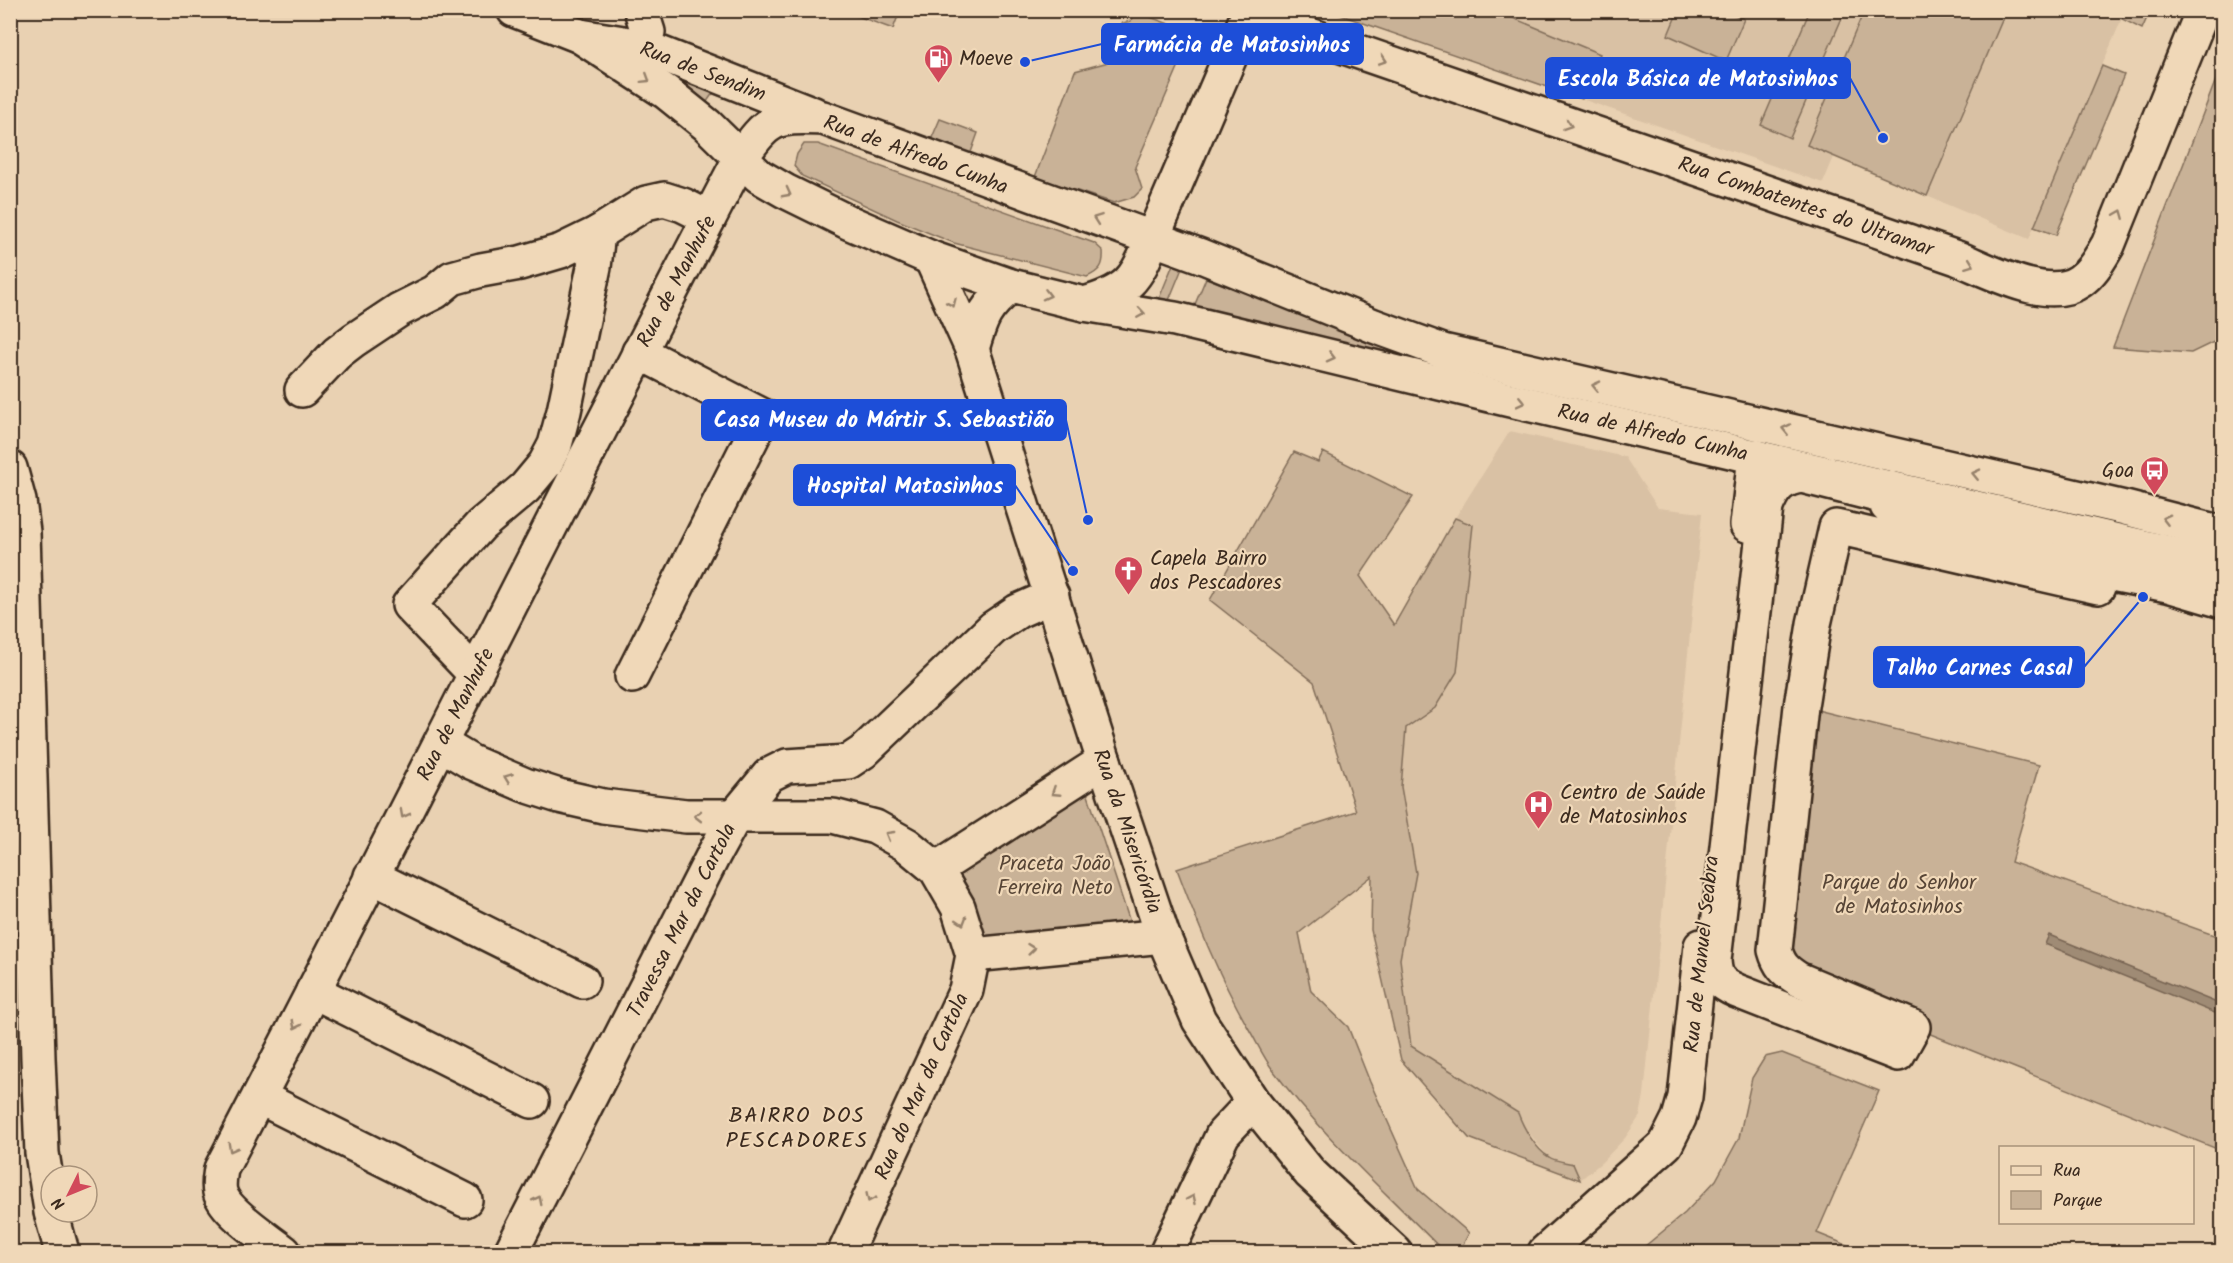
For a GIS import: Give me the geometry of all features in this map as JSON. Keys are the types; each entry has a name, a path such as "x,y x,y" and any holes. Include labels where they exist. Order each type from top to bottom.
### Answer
{"street":[{"name":"Rua de Sendim","path":"514,10 580,36 666,92 706,124 740,159"},
{"path":"641,10 648,32 642,46"},
{"name":"Rua Combatentes do Ultramar","path":"1250,12 2046,290 2078,282 2095,267 2108,245 2203,10"},
{"path":"1084,304 1112,294 1134,278 1144,261 1250,12"},
{"name":"Rua de Sendim","path":"580,36 642,46 823,118"},
{"name":"Rua de Alfredo Cunha","path":"2223,533 1443,351 1152,239 823,118 793,117 778,120 761,129 740,159 759,176 784,192 848,222 931,258 1011,286 1084,304 1175,319 2223,565"},
{"name":"Rua de Manhufe","path":"284,1252 227,1206 220,1193 221,1169 740,159"},
{"path":"302,390 337,353 354,340 399,310 435,292 452,278 561,251 598,233 646,203 664,199 683,205 709,218"},
{"path":"475,674 409,605 481,525 525,488 545,464 555,445 594,267 598,233"},
{"name":"Rua da Misericórdia","path":"931,258 972,349 1104,761 1163,936 1199,1020 1253,1101 1310,1173 1395,1252"},
{"path":"972,349 981,318 994,299 1011,286"},
{"path":"632,676 763,416 639,352"},
{"name":"Rua de Manuel Seabra","path":"1545,1252 1666,1144 1679,1118 1685,1098 1755,456"},
{"path":"10,468 19,501 23,532 39,1094 44,1164"},
{"path":"2223,586 2129,563 2131,556 2123,554 2101,549 2100,555 1887,506 1889,498 1802,476 1791,477 1780,483 1771,494 1766,507 1714,960 1718,980 1737,992 1898,1054 1913,1027 1798,979 1786,972 1778,961 1775,950 1801,706 1814,624 1836,527 2098,587 2102,572 2168,585 2223,601"},
{"name":"Travessa Mar da Cartola","path":"512,1252 735,816 769,776 787,766 848,762 863,752 993,628 1018,611 1052,596"},
{"name":"Rua do Mar da Cartola","path":"441,744 499,775 559,796 603,806 686,816 833,816 865,824 907,845 936,869 958,908 973,955 966,990 845,1252"},
{"path":"936,869 1104,761"},
{"path":"371,876 582,981"},
{"path":"973,955 1163,936"},
{"path":"313,991 532,1101"},
{"path":"259,1097 465,1200"},
{"path":"1167,1252 1223,1134 1253,1101"},
{"path":"54,1224 62,1252"}],"shaded area":[{"path":"1329,11 2125,11 2029,239 1834,157 1823,183"},
{"name":"Centro de Saúde de Matosinhos","path":"1510,431 1625,457 1658,508 1702,513 1644,1095 1640,1116 1625,1138 1601,1163 1580,1180 1573,1164 1548,1157 1523,1125 1518,1113 1411,1047 1400,959 1416,873 1401,787 1406,727 1435,708 1473,525 1455,518"},
{"path":"2049,935 2222,1005 2222,1016 2045,944"}],"green space":[{"path":"900,10 893,29 844,11"},
{"path":"1810,10 1845,11 1790,138 1761,125"},
{"path":"2125,10 2150,11 2142,29 2122,19"},
{"path":"1134,11 1193,33 1135,167 1142,189 1134,197 1114,203 1035,177 1075,71 1124,58 1122,23 1131,21"},
{"path":"1329,11 1496,11 1600,54 1582,99"},
{"path":"1678,11 1725,11 1744,19 1726,61 1668,35"},
{"path":"1864,11 2006,11 1927,196 1807,145"},
{"path":"636,60 713,93 704,106"},
{"path":"2222,64 2222,338 2191,353 2113,347"},
{"path":"2102,66 2124,75 2056,235 2034,227"},
{"path":"940,119 978,133 970,155 931,140"},
{"path":"804,144 818,144 1094,243 1103,251 1102,264 1095,273 1087,277 954,243 897,220 802,176 794,166 797,154"},
{"path":"1174,262 1183,266 1167,305 1158,301"},
{"path":"1206,278 1500,387 1193,309"},
{"path":"1294,452 1318,462 1323,452 1413,497 1360,576 1394,625 1455,518 1473,525 1457,672 1435,708 1406,728 1401,787 1416,873 1400,959 1411,1046 1518,1113 1539,1149 1551,1158 1573,1164 1580,1180 1469,1138 1401,1060 1371,930 1372,876 1299,933 1311,991 1348,1027 1418,1189 1469,1233 1459,1252 1444,1252 1334,1141 1292,1095 1273,1070 1219,972 1177,869 1356,811 1314,682 1210,600"},
{"name":"Parque do Senhor de Matosinhos","path":"1801,706 2039,765 2011,862 2222,938 2222,1151 1913,1027 1786,972"},
{"name":"Praceta João Ferreira Neto","path":"1086,789 1131,925 991,938 984,936 958,872"},
{"path":"1782,1053 1879,1091 1817,1233 1864,1252 1638,1252 1685,1213 1716,1180 1739,1138 1752,1078 1765,1057"}],"place":[{"name":"Farmácia de Matosinhos","path":"1025,62"},
{"name":"Moeve","path":"938,84"},
{"name":"Escola Básica de Matosinhos","path":"1883,138"},
{"name":"Goa","path":"2155,496"},
{"name":"Casa Museu do Mártir S. Sebastião","path":"1088,520"},
{"name":"Hospital Matosinhos","path":"1073,571"},
{"name":"Capela Bairro dos Pescadores","path":"1129,596"},
{"name":"Talho Carnes Casal","path":"2143,597"},
{"name":"Centro de Saúde de Matosinhos","path":"1539,830"}],"district":[{"name":"BAIRRO DOS PESCADORES","path":"797,1126"}]}
